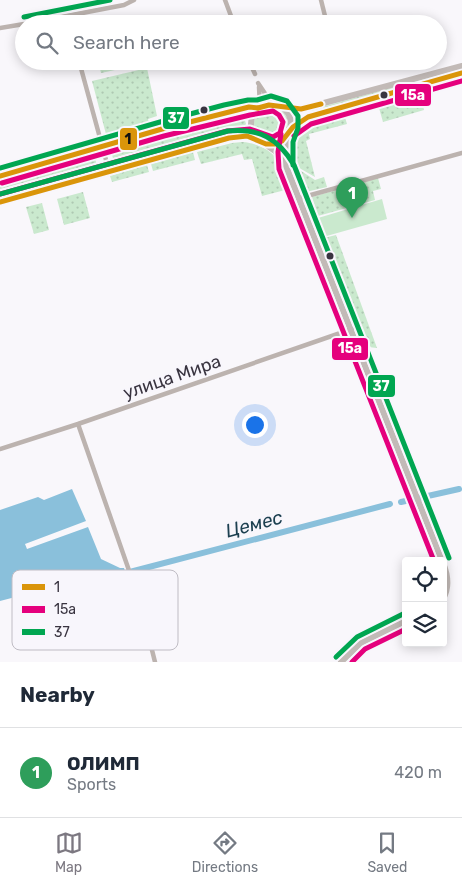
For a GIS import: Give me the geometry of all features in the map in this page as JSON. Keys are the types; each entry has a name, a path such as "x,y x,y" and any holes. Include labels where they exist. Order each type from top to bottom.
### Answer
{"highway":[{"path":"441,557 300,198 286,166 275,152 260,141 252,131 251,121 259,107 270,103 300,109 462,66"},
{"path":"260,141 275,144 282,141 289,132 308,116 462,73"},
{"path":"283,107 290,118 285,152 286,166"},
{"path":"341,662 362,643 402,623"}],"street":[{"path":"75,15 134,0"},
{"path":"225,0 230,15"},
{"path":"321,0 325,15"},
{"path":"0,28 15,26"},
{"path":"81,70 109,171"},
{"path":"253,70 255,74"},
{"path":"0,176 226,112 248,107 259,107 258,84 268,98 276,104"},
{"path":"0,202 229,138 247,136 260,141"},
{"path":"300,198 462,152"},
{"name":"улица Мира","path":"0,449 78,424 352,329"},
{"path":"78,424 108,505 128,570"}],"green space":[{"path":"462,68 462,72 311,111 311,110"},
{"path":"100,70 115,70 101,73"},
{"path":"139,70 147,70 157,116 148,119 150,126 107,138 92,81"},
{"path":"421,96 424,110 383,122 379,108"},
{"path":"271,107 278,108 283,112 287,117 287,131 283,136 278,140 271,141 264,140 259,136 255,131 254,124 255,117 259,112 264,108"},
{"path":"351,107 352,111 344,114 347,124 309,134 310,139 306,141 315,177 294,165 294,139 301,127 323,114 325,118 335,115 334,112"},
{"path":"237,114 244,117 246,124 240,132 115,166 110,147"},
{"path":"242,142 261,147 275,156 293,188 262,196 252,159 244,160 242,154 201,164 197,152"},
{"path":"193,152 195,160 153,171 151,164"},
{"path":"93,153 99,171 0,198 0,181"},
{"path":"147,165 149,172 112,182 110,176"},
{"path":"295,167 315,180 324,177 327,187 306,192"},
{"path":"378,178 381,189 373,191 375,200 318,216 312,197"},
{"path":"83,192 90,218 64,225 57,199"},
{"path":"382,199 387,219 323,237 318,218"},
{"path":"42,203 49,230 34,234 26,207"},
{"path":"336,235 377,348 368,347 324,238"}],"water":[{"path":"72,489 86,521 25,544 27,549 88,527 101,559 124,568 125,570 12,570 12,598 0,601 0,510 38,497 44,500"}],"waterway":[{"name":"Цемес","path":"401,502 459,489"},
{"name":"Цемес","path":"137,570 390,504"}],"transit line":[{"name":"37","path":"34,15 110,0"},
{"name":"1","path":"0,202 229,138 247,136 266,144 275,144 282,141 293,127 308,117 462,73"},
{"name":"15а","path":"294,136 311,124 462,81"},
{"name":"37","path":"0,168 160,122 224,105 271,96 287,101 298,116 298,128 293,142 293,165"},
{"name":"1","path":"258,108 269,105 301,109 321,104"},
{"name":"1","path":"0,176 162,129 249,107 258,108"},
{"name":"15а","path":"0,194 227,131 250,129 273,137 280,133 283,122 279,115 273,111 250,115 164,136 2,183"},
{"name":"37","path":"0,194 228,131 239,130 258,133 274,142 294,165 449,558"},
{"name":"15а","path":"281,134 278,152 279,169 432,557"},
{"name":"37","path":"336,657 357,637 402,614"},
{"name":"15а","path":"352,662 365,649 402,631"}],"place":[{"name":"ОЛИМП","path":"352,218"}]}
